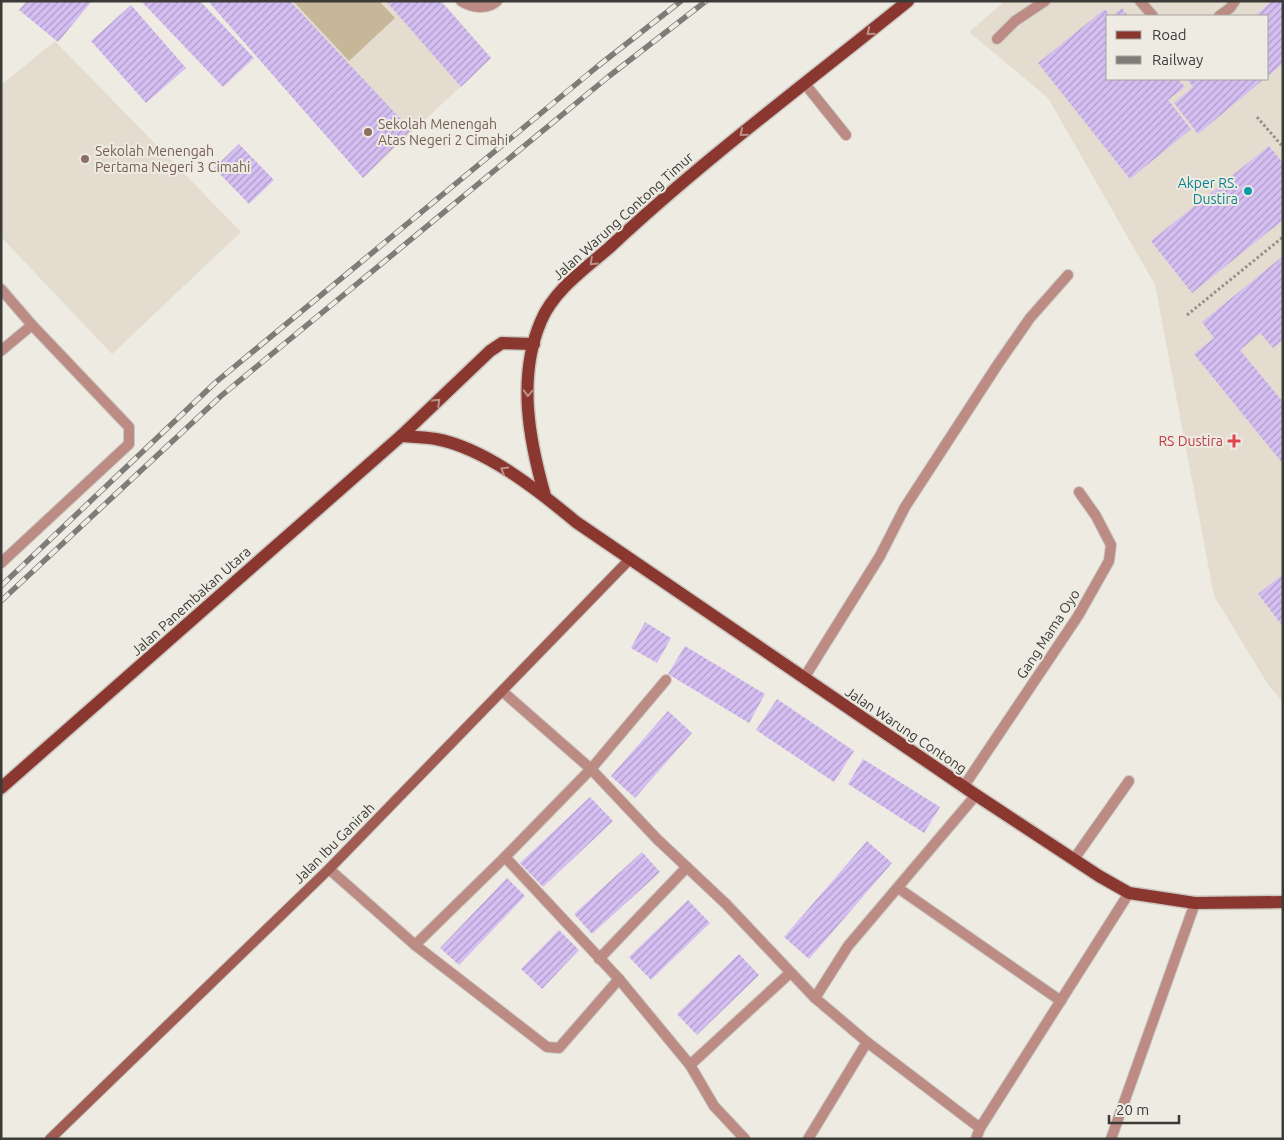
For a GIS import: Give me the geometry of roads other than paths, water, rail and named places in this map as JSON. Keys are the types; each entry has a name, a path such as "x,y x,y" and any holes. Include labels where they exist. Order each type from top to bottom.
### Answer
{"main road":[{"name":"Jalan Warung Contong Timur","path":"534,344 541,321 554,298 662,198 908,1"},
{"path":"402,436 490,351 502,342 534,344 527,394 529,424 534,458 545,496"},
{"name":"Jalan Warung Contong","path":"402,436 437,439 467,450 495,464 545,496 576,522 976,795 1129,893 1195,903 1283,902"},
{"name":"Jalan Panembakan Utara","path":"1,788 402,436"},
{"name":"Jalan Ibu Ganirah","path":"50,1139 329,868 630,559"}],"street":[{"path":"463,3 480,7 492,5 497,1"},
{"path":"997,38 1015,21 1045,1"},
{"path":"1140,1 1152,15"},
{"path":"1220,15 1230,8 1235,1"},
{"path":"805,84 846,135"},
{"path":"804,678 880,556 905,507 998,364 1030,318 1068,276"},
{"path":"1,289 32,325 129,427 129,444 1,563"},
{"path":"1,351 32,325"},
{"name":"Gang Mama Oyo","path":"964,786 1078,616 1109,561 1111,545 1096,516 1079,492"},
{"path":"415,945 591,769 666,680"},
{"path":"502,691 591,769 620,802 686,868 726,904 815,998 867,1042 980,1128"},
{"path":"1074,859 1128,781"},
{"path":"815,998 848,946 976,795"},
{"path":"505,857 619,979 690,1065 714,1106 745,1139"},
{"path":"329,868 415,945 547,1048 559,1048 619,979"},
{"path":"599,958 686,868"},
{"path":"898,888 1061,1002"},
{"path":"976,1139 980,1128 1129,893"},
{"path":"1111,1139 1195,903"},
{"path":"690,1065 790,973"},
{"path":"808,1139 867,1042"}],"railway":[{"path":"1,586 216,382 598,66 681,1"},
{"path":"1,601 221,396 608,77 706,1"}],"place":[{"name":"Sekolah Menengah Atas Negeri 2 Cimahi","path":"368,132"},
{"name":"Sekolah Menengah Pertama Negeri 3 Cimahi","path":"85,159"},
{"name":"Akper RS. Dustira","path":"1248,191"},
{"name":"RS Dustira","path":"1234,441"}]}
